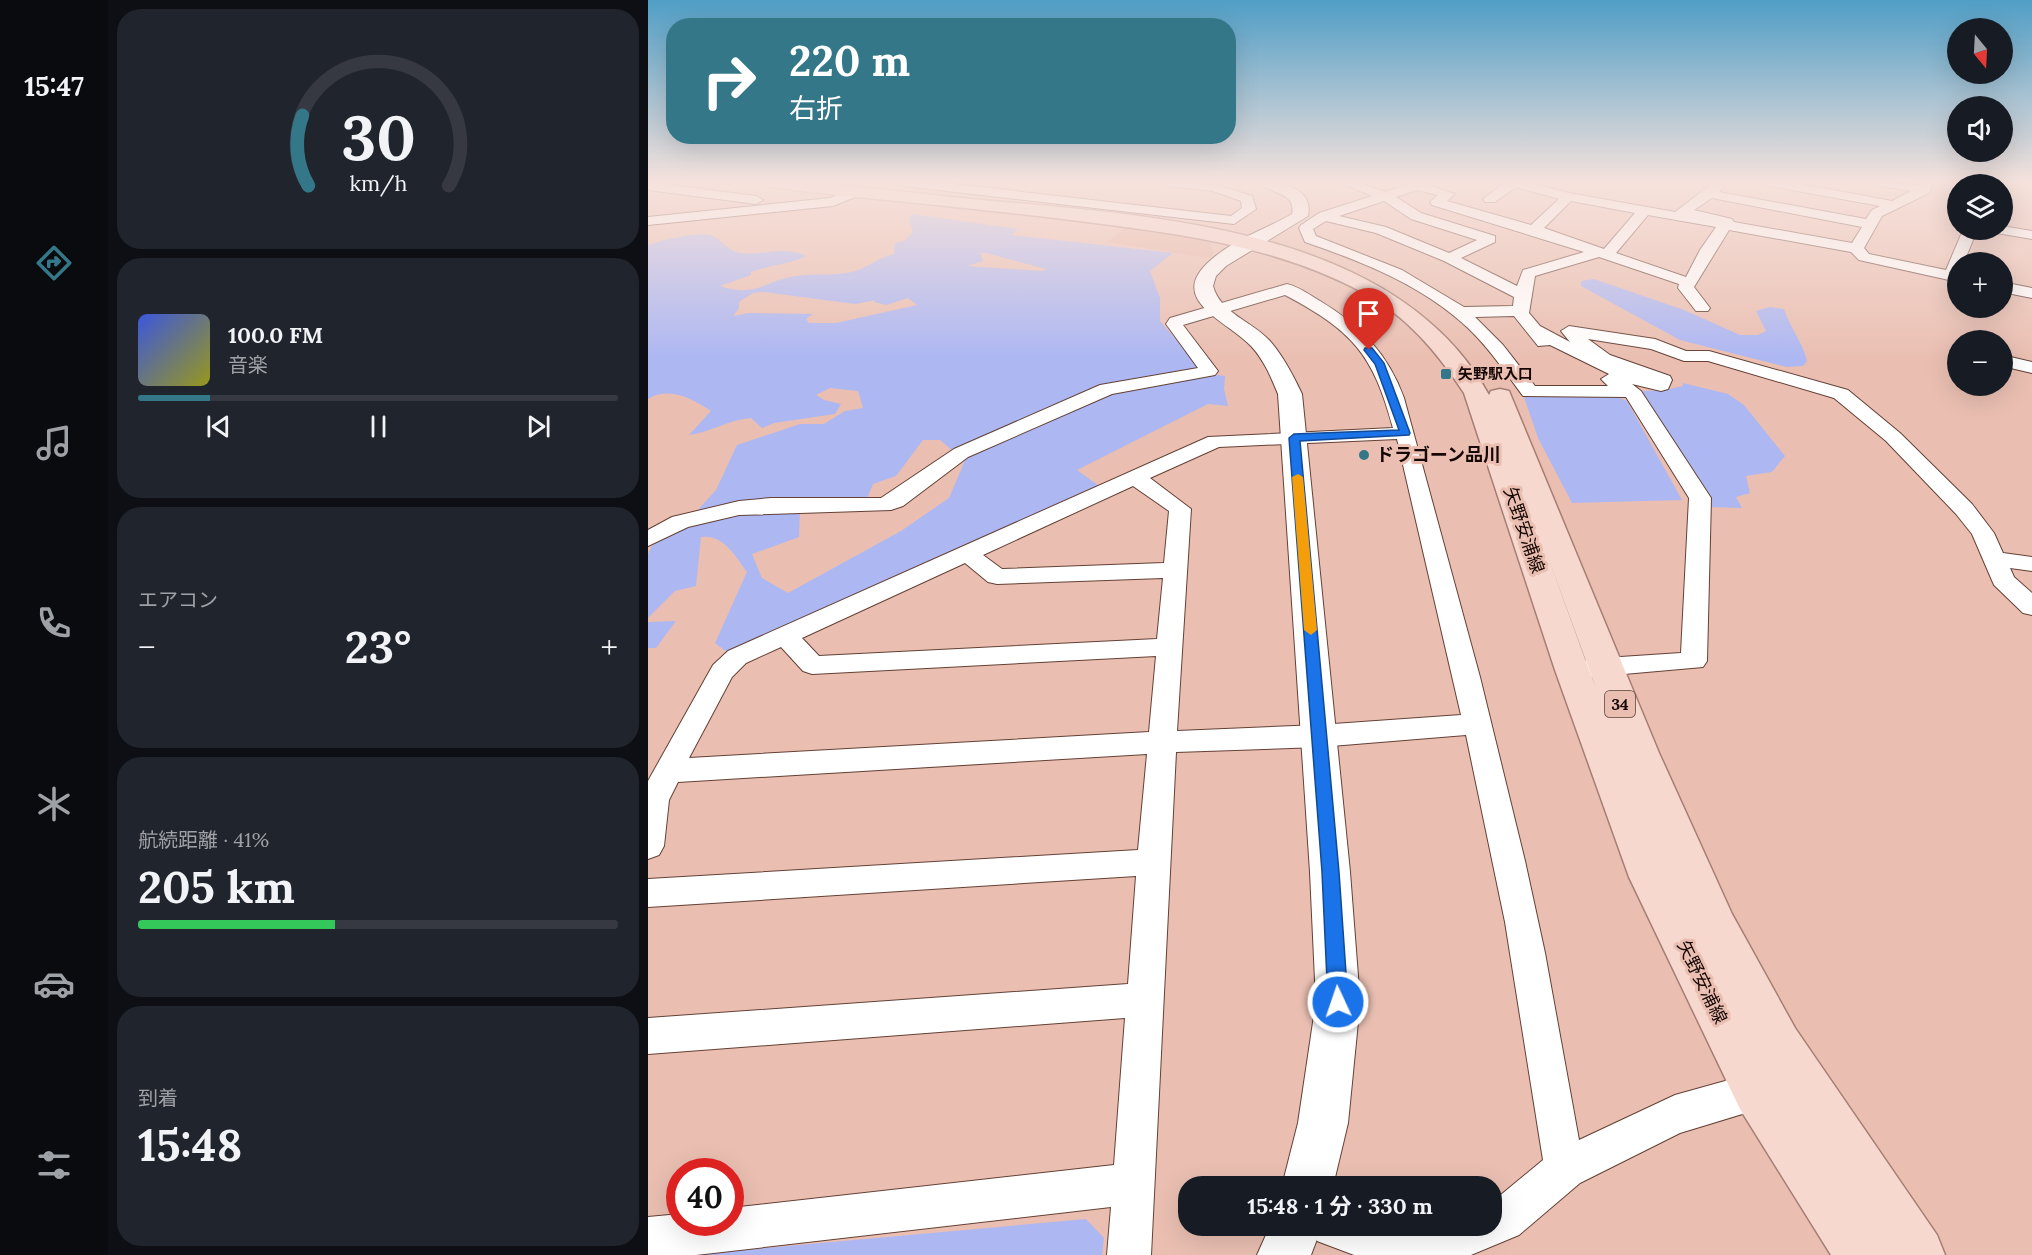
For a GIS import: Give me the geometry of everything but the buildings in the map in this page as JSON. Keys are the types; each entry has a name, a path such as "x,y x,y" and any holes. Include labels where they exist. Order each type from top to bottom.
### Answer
{"main road":[{"name":"矢野安浦線","path":"1257,241 1314,262 1371,288 1419,320 1458,361 1476,393 1589,668 1761,1015 1799,1078 1917,1255"},
{"name":"矢野安浦線","path":"1589,668 1650,877 1758,1091 1863,1255"}],"street":[{"path":"1255,241 1218,263 1204,282 1205,295 1217,310 1256,340 1274,361 1290,394 1319,736 1338,1002 1323,1123 1310,1176"},
{"path":"1316,241 1345,250 1403,276 1460,312 1497,348 1530,392 1632,391"},
{"path":"1407,241 1449,258 1521,303"},
{"path":"1449,258 1487,241"},
{"path":"1562,241 1691,283 1714,241"},
{"path":"1589,668 1694,661 1700,498 1632,391 1554,350 1541,340 1536,330 1521,314 1521,303 1528,273 1601,255 1615,241"},
{"path":"1814,241 1856,248 1864,257 1947,275"},
{"path":"1856,248 1860,241"},
{"path":"1687,282 1686,288 1702,308"},
{"path":"648,539 680,522 739,508 771,505 870,507 895,501 961,453 1107,390 1207,372 1209,370 1174,324 1287,289 1327,311 1358,338 1379,363 1405,433 1477,724 1522,924 1553,1119 1565,1168"},
{"path":"2013,289 2032,293"},
{"path":"1460,312 1521,303"},
{"path":"1536,330 1582,356 1649,384 1661,385 1664,380 1604,358 1569,331 1655,344 1684,356 1709,356 1841,394 1893,437 1964,509 1983,533 2003,580 2032,608"},
{"path":"2013,363 2032,368"},
{"path":"648,846 654,800 722,672 737,657 1215,441 1405,433"},
{"path":"1129,1255 1153,862 1180,509 1135,478"},
{"path":"968,554 997,577 1174,570"},
{"path":"1994,559 2032,564"},
{"path":"785,636 812,665 1170,647"},
{"path":"668,771 1162,742 1319,736 1477,724"},
{"path":"648,893 1153,862"},
{"path":"648,1036 1145,1000"},
{"path":"1502,1221 1565,1168 1675,1115 1799,1078"},
{"path":"648,1239 1134,1184"},
{"path":"1284,1255 1292,1236"},
{"path":"1361,1236 1390,1246 1444,1244 1464,1236"}],"shaded area":[{"path":"664,241 719,241 736,252 788,251 806,256 751,272 751,275 720,286 743,290 796,276 852,272 894,254 895,243 904,241 1062,241 1173,253 1150,271 1160,298 1160,321 1201,368 1110,387 953,451 940,440 923,440 896,476 873,484 865,503 696,512 716,490 737,445 800,424 824,424 845,411 863,408 858,391 830,388 816,395 824,400 841,404 835,414 774,423 762,428 751,418 742,419 689,435 711,411 697,402 672,394 656,395 648,399 648,245","holes":["977,253 986,253 1046,269 1042,271 967,266 983,261 981,254","764,292 855,304 876,300 874,302 886,305 908,298 917,305 836,323 809,323 806,319 813,314 749,313 733,316 739,308 739,302 753,293"]},
{"path":"1206,241 1209,241 1214,254 1207,258 1107,242"},
{"path":"1594,279 1684,310 1740,335 1758,335 1766,331 1756,311 1770,307 1784,309 1807,361 1803,366 1787,367 1680,340 1581,286 1581,281"},
{"path":"1218,375 1225,376 1224,389 1228,406 1208,404 1077,470 1099,486 848,600 727,652 715,643 747,572 728,547 716,539 701,537 696,586 675,591 648,618 648,554 652,546 670,531 759,510 800,510 799,537 752,554 762,578 788,593 901,531 949,498 967,456 1116,391"},
{"path":"1683,383 1728,394 1744,405 1785,456 1772,472 1746,476 1750,493 1736,497 1742,508 1709,507 1705,493 1642,391 1665,390 1683,386"},
{"path":"1524,397 1618,397 1627,401 1682,500 1572,503 1538,438"},
{"path":"676,621 656,648 648,648 648,622"},
{"path":"1086,1219 1104,1238 1102,1255 688,1255"}],"slow traffic":[{"path":"1298,477 1311,630"}],"place":[{"name":"矢野駅入口","path":"1446,374"},
{"name":"ドラゴーン品川","path":"1364,455"}],"route":[{"path":"1338,1002 1330,872 1294,438 1405,433 1394,398 1379,363 1369,350"}]}
